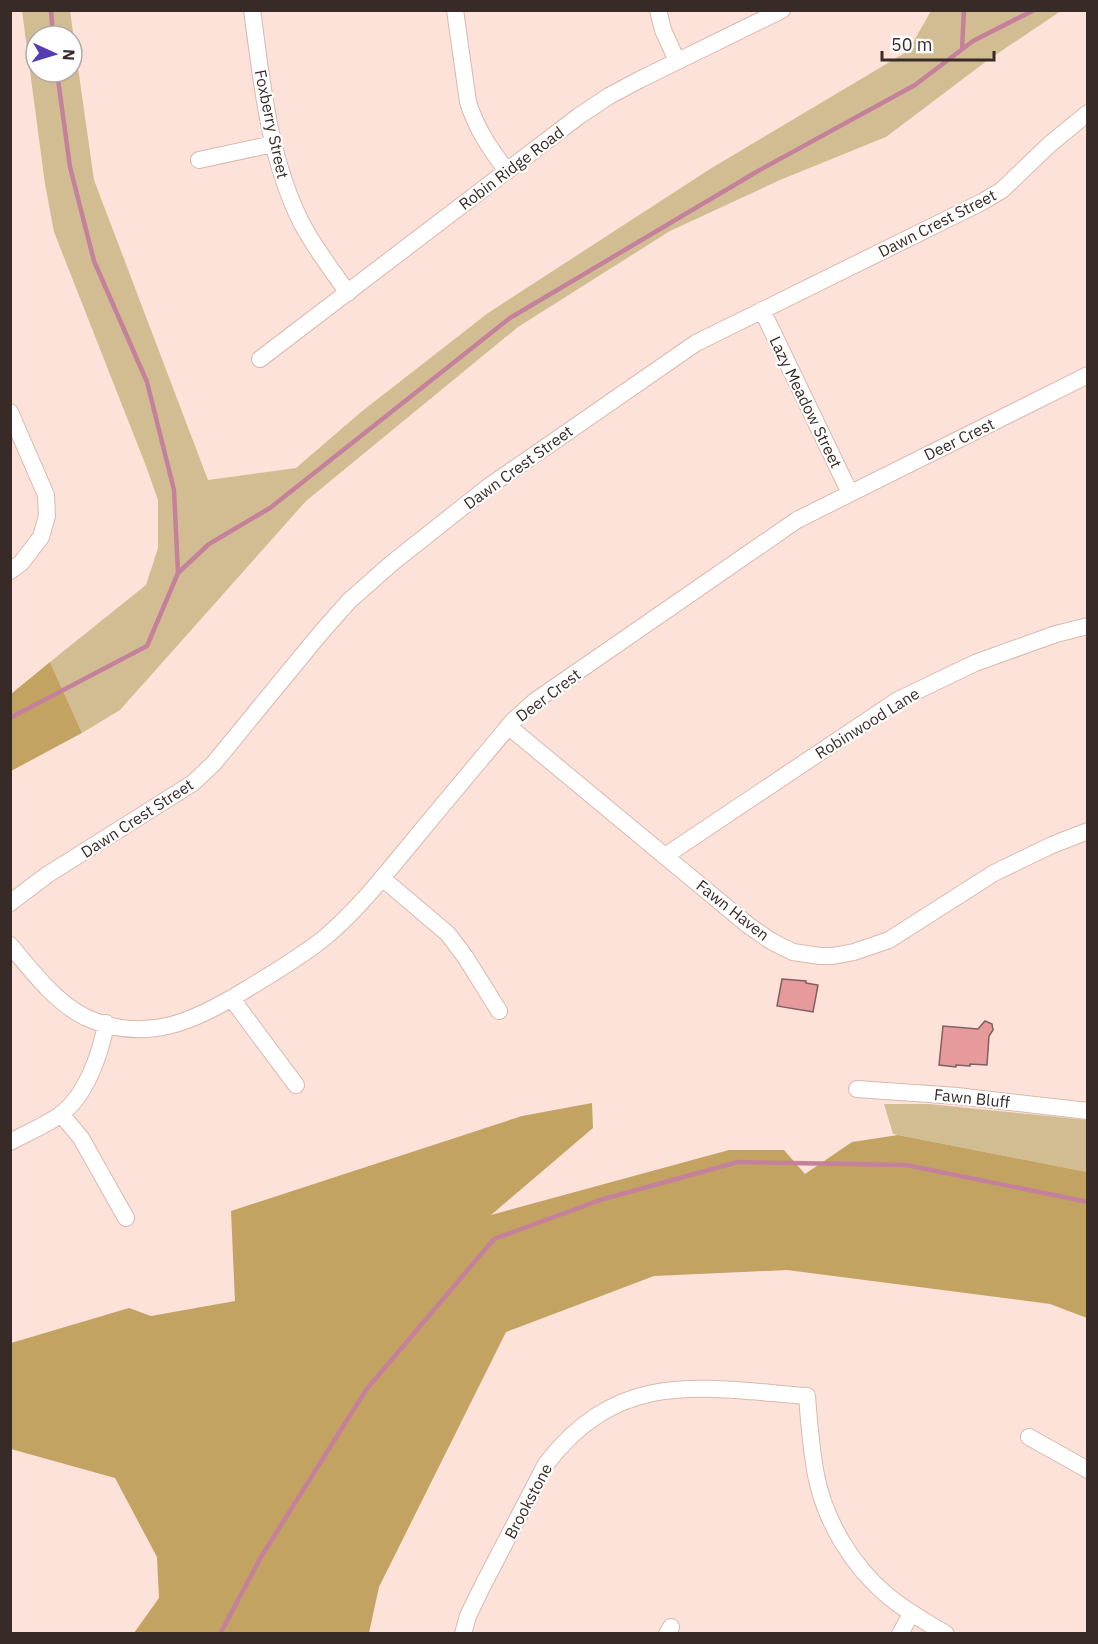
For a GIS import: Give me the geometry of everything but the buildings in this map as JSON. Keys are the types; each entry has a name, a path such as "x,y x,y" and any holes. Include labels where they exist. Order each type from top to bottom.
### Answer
{"street":[{"name":"Foxberry Street","path":"252,10 265,103 273,144 286,188 300,221 318,251 348,292"},
{"path":"455,10 468,102 472,115 485,141 507,171"},
{"path":"658,10 663,30 677,62"},
{"name":"Robin Ridge Road","path":"260,359 609,96 782,10"},
{"name":"Dawn Crest Street","path":"10,903 47,875 193,783 214,763 319,634 349,601 392,563 488,487 696,343 1002,190 1050,144 1088,113"},
{"path":"199,160 273,144"},
{"name":"Lazy Meadow Street","path":"762,310 850,493"},
{"name":"Deer Crest","path":"10,945 52,992 76,1012 106,1023 133,1028 176,1025 190,1021 232,999 295,960 344,919 382,878 508,726 535,701 787,526 816,509 1088,375"},
{"path":"10,412 46,495 47,516 41,537 21,563 10,571"},
{"name":"Robinwood Lane","path":"665,856 898,700 975,663 1056,634 1088,626"},
{"name":"Fawn Haven","path":"508,726 748,925 771,941 794,952 833,956 854,952 889,940 994,873 1052,845 1088,831"},
{"path":"382,878 448,934 499,1011"},
{"path":"232,999 296,1085"},
{"path":"10,1142 61,1114 74,1101 95,1065 106,1023"},
{"name":"Fawn Bluff","path":"857,1089 957,1096 1088,1111"},
{"path":"61,1114 81,1138 126,1218"},
{"name":"Brookstone","path":"463,1634 468,1616 483,1585 546,1464 570,1436 598,1414 630,1398 665,1389 683,1388 807,1396 816,1478 832,1522 849,1552 871,1580 911,1614"},
{"path":"1029,1437 1088,1470"},
{"path":"900,1634 911,1614 946,1634"}],"shaded area":[{"path":"22,11 70,11 72,24 24,24 24,26"},
{"path":"931,11 1061,11 988,60 886,137 780,180 670,231 518,327 306,501 120,710 82,733 50,662 146,585 158,548 158,500 54,232 32,84 80,84 94,180 208,480 296,468 361,412 488,313 710,169 908,51"},
{"path":"50,662 82,733 11,771 11,694"},
{"path":"592,1103 593,1128 491,1215 729,1150 784,1150 805,1174 852,1142 898,1135 1087,1172 1087,1318 1050,1304 787,1270 654,1276 506,1332 379,1587 369,1633 134,1633 159,1598 157,1557 115,1478 11,1449 11,1343 129,1308 151,1316 235,1301 231,1211 522,1116"},
{"path":"884,1104 929,1104 1087,1120 1087,1172 893,1134"}],"waterway":[{"path":"51,10 52,24"},
{"path":"962,49 964,10"},
{"path":"178,573 209,544 270,508 510,318 758,171 915,85 973,41 1034,10"},
{"path":"10,718 147,646 178,573 174,490 147,382 94,261 70,167 59,84"},
{"path":"220,1634 261,1557 366,1390 494,1239 600,1200 738,1162 906,1165 1088,1202"}]}
